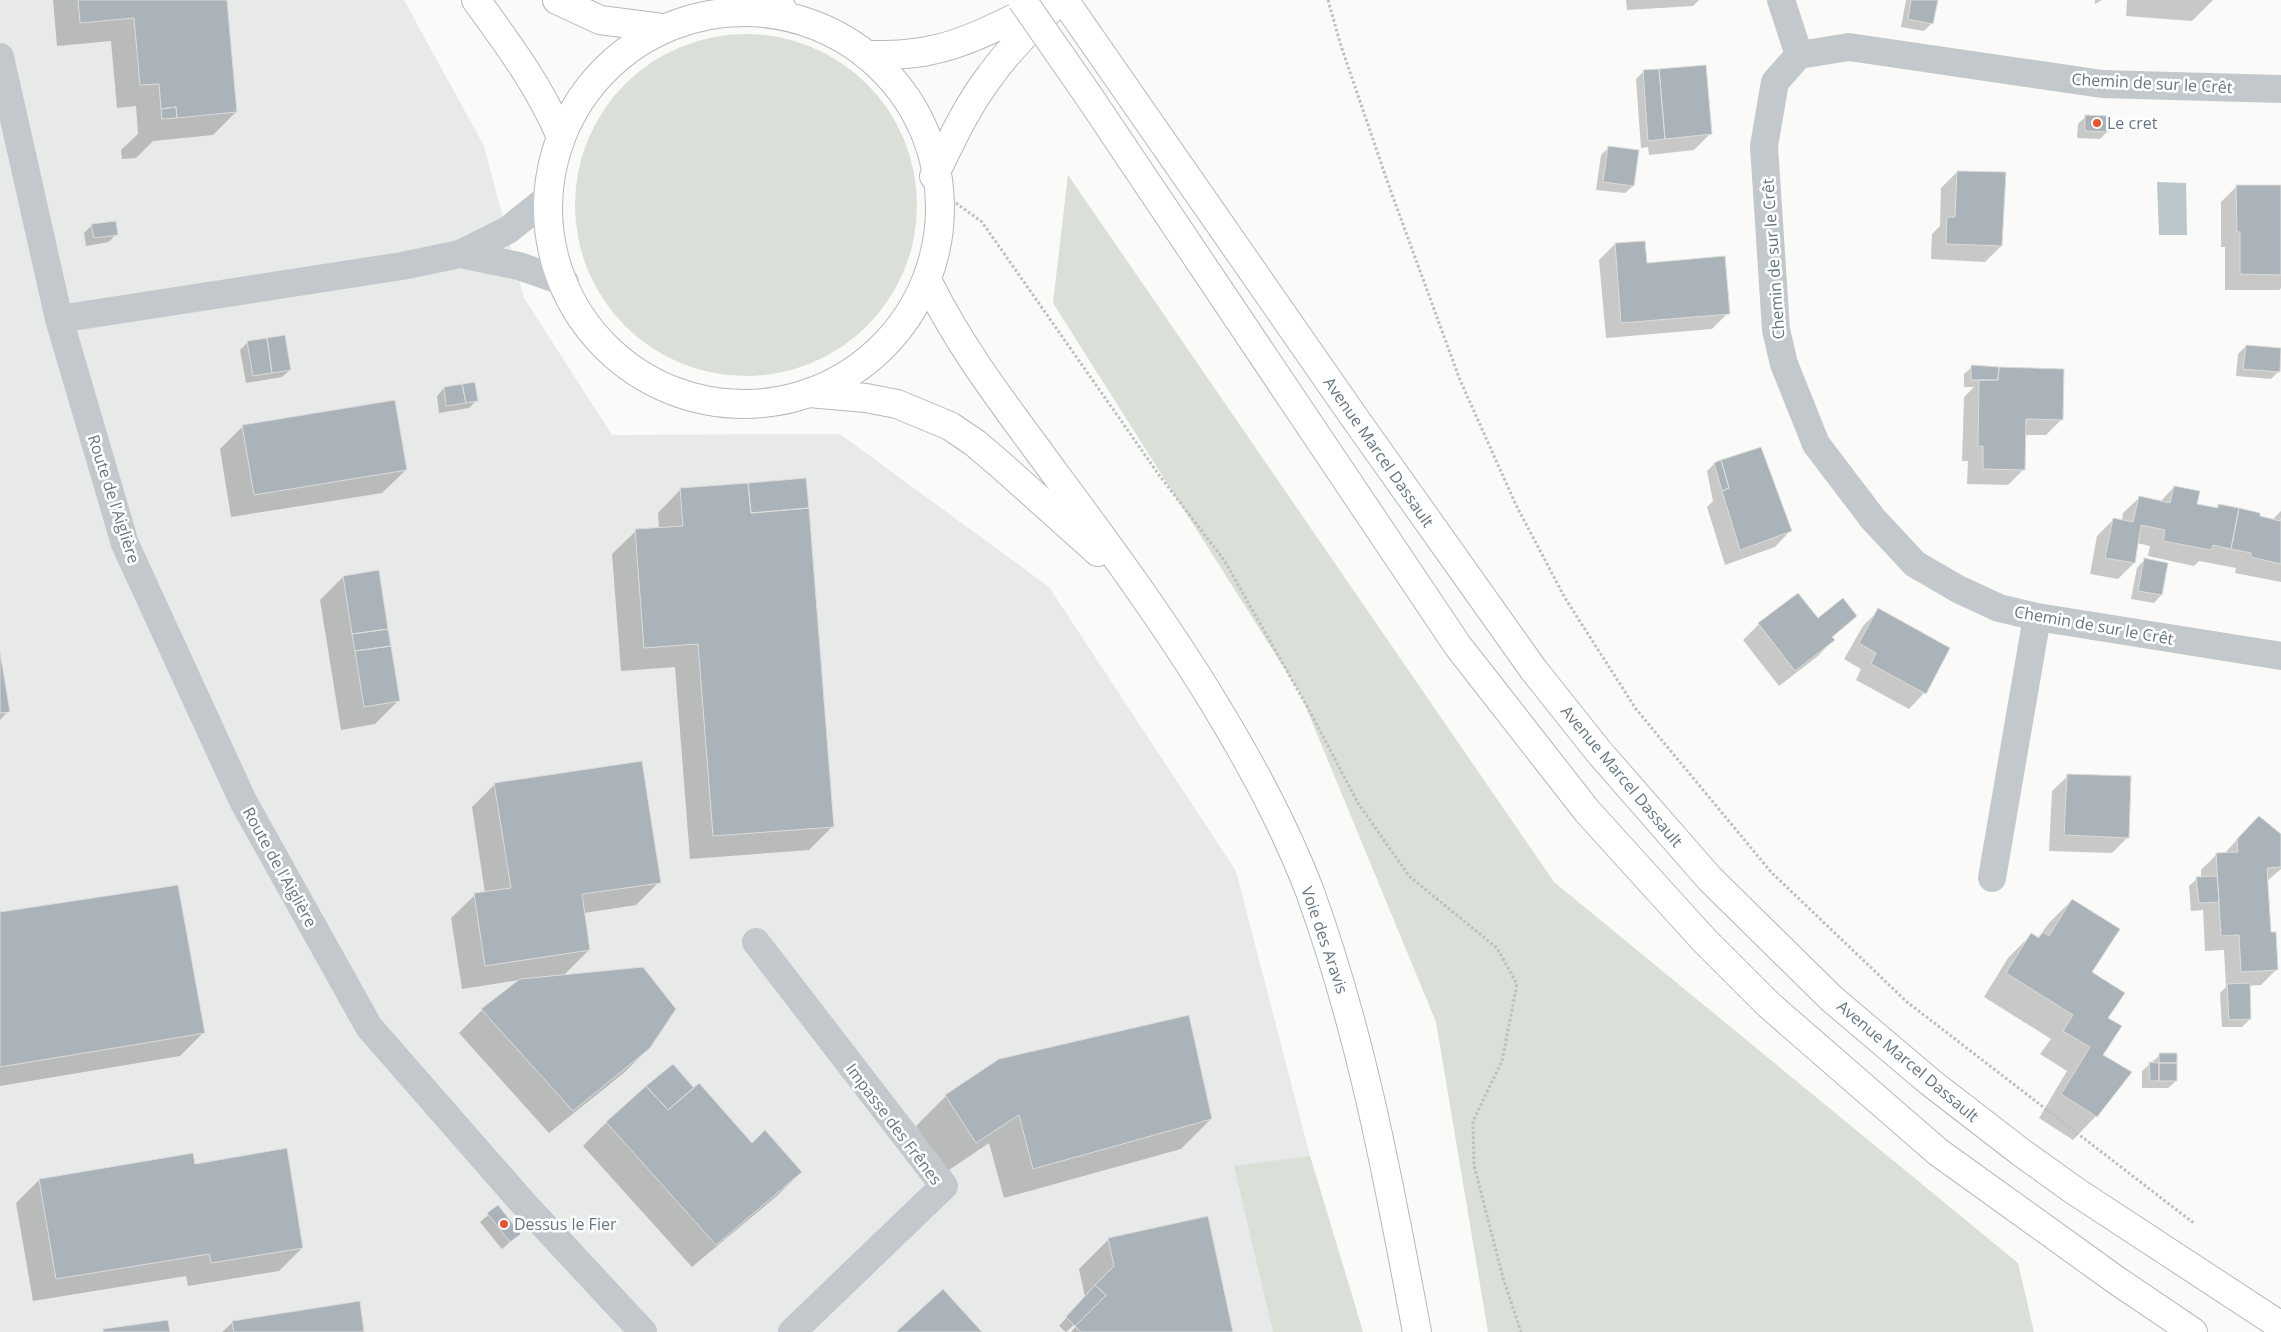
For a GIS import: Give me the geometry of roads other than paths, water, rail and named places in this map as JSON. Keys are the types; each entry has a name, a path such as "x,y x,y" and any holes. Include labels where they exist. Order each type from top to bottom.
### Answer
{"main road":[{"path":"476,0 517,56 550,110 561,137"},
{"path":"557,0 600,20 662,28"},
{"path":"1022,0 1088,95 1458,646 1587,811 1704,940 1769,1005 1938,1152 2116,1280 2193,1332"},
{"path":"866,55 898,55 933,50 972,37 1053,0"},
{"path":"935,182 968,110 989,76 1027,32 1060,0"},
{"name":"Avenue Marcel Dassault","path":"1064,0 1518,647 1599,752 1710,879 1832,999 1930,1082 2022,1153 2082,1196 2281,1326"},
{"path":"781,8 842,39 866,55 904,97 913,113 928,148 940,216 939,243 929,284 900,331 879,353 836,382 809,393 789,398 743,405 693,398 644,376 618,358 588,325 564,282 555,255 548,198 552,167 561,137 581,99 601,73 619,55 662,28 692,18 723,12 755,12 781,8"},
{"path":"929,284 956,334 979,370 1136,587"},
{"path":"809,393 866,398 896,404 950,426 995,460 1136,587"},
{"name":"Voie des Aravis","path":"1136,587 1214,702 1265,794 1309,890 1346,999 1367,1079 1418,1332"}],"street":[{"path":"1781,0 1799,55"},
{"name":"Chemin de sur le Crêt","path":"2281,89 2102,84 1849,47 1799,55 1775,82 1764,146 1776,330 1784,364 1816,444 1873,518 1915,564 1958,589 1999,608 2037,617 2281,656"},
{"name":"Route de l'Aiglière","path":"0,56 59,319 125,544 243,800 369,1027 523,1204 643,1332"},
{"path":"59,319 402,266 460,254 508,230 548,198"},
{"path":"460,254 519,266 564,282"},
{"path":"1992,878 2037,617"},
{"name":"Impasse des Frênes","path":"756,942 944,1186 792,1332"}],"place":[{"name":"Le cret","path":"2097,123"},
{"name":"Dessus le Fier","path":"504,1224"}]}
